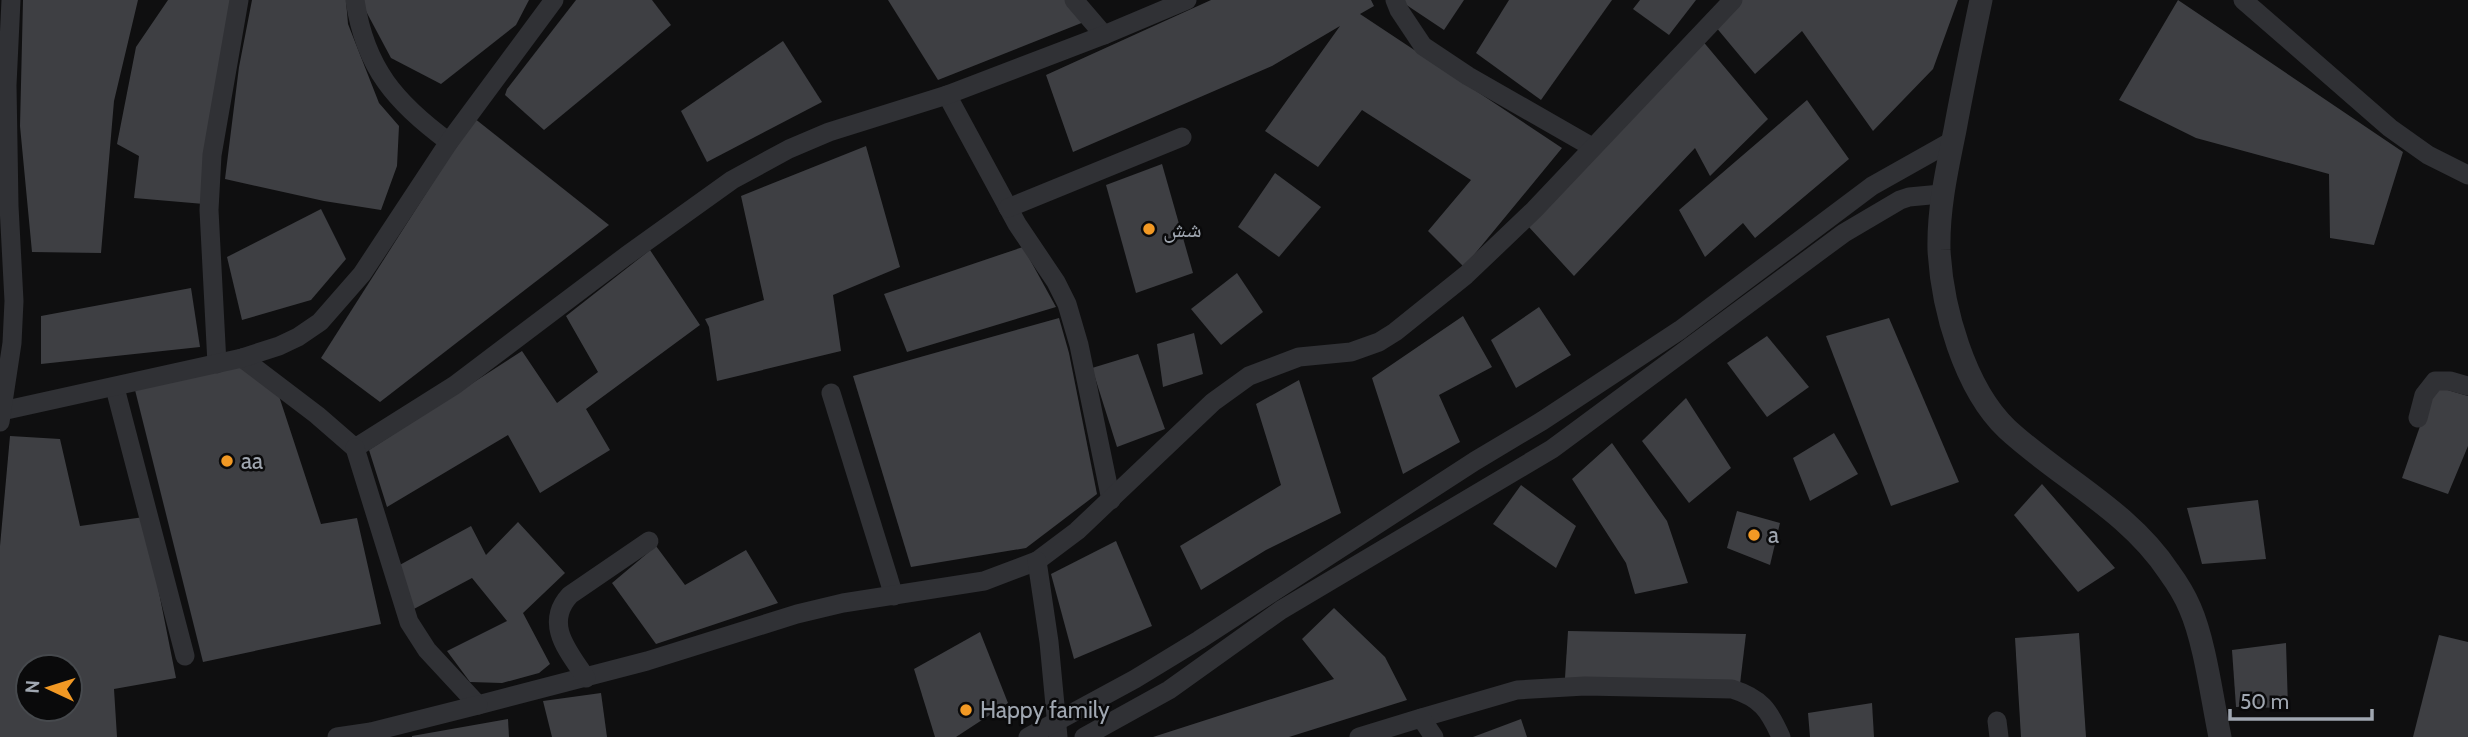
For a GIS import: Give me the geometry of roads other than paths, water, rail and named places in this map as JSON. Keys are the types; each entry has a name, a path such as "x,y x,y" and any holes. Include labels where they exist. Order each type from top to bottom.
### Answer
{"street":[{"path":"11,0 7,85 9,206 15,301 6,343 1,417 242,358 279,346 320,322 376,256 449,142 554,0"},
{"path":"217,364 209,210 212,155 239,0"},
{"path":"355,0 367,44 386,85 419,120 449,142"},
{"path":"1074,0 1104,35"},
{"path":"355,448 455,386 626,256 732,180 789,149 829,132 947,95 1187,0"},
{"path":"1395,0 1423,46 1468,76 1592,147"},
{"path":"337,737 371,732 586,678 776,619 843,603 985,581 1037,561 1111,500 1213,402 1249,376 1299,357 1351,352 1379,342 1466,275 1534,210 1732,0"},
{"path":"1981,0 1941,194 1939,249 1943,289 1952,333 1985,400 2005,426 2110,509 2151,549 2167,569 2191,610 2220,737"},
{"path":"2242,0 2390,128 2428,155 2468,175"},
{"path":"947,95 1029,245 1056,282 1074,322 1111,500"},
{"path":"1008,208 1182,136"},
{"path":"1028,737 1056,730 1475,461 1542,421 1680,330 1872,186 1952,141"},
{"path":"1084,737 1169,690 1281,610 1552,449 1855,226 1900,200 1941,194"},
{"path":"242,358 317,415 355,448 409,622 422,644 478,705"},
{"path":"2418,418 2424,395 2435,381 2450,381 2468,386"},
{"path":"115,388 185,656"},
{"path":"831,393 894,596"},
{"path":"586,678 558,634 561,607 570,595 649,541"},
{"path":"1037,561 1049,642 1056,730"},
{"path":"1359,737 1517,690 1585,686 1732,689 1749,694 1762,704 1772,716 1781,737"},
{"path":"1421,718 1434,737"}],"place":[{"name":"شش","path":"1149,229"},
{"name":"aa","path":"227,461"},
{"name":"a","path":"1754,535"},
{"name":"Happy family","path":"966,710"}]}
